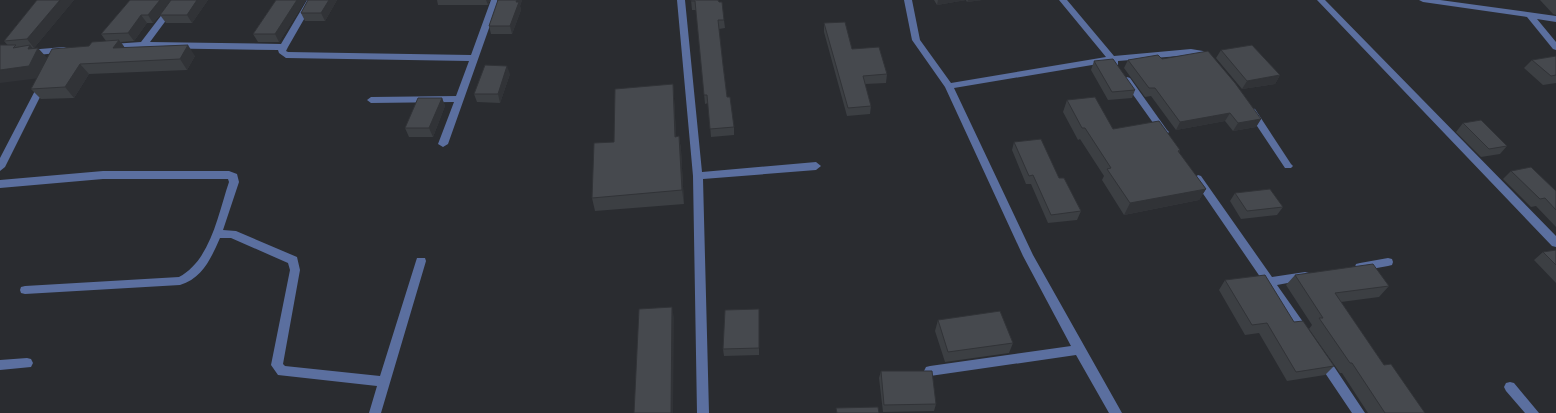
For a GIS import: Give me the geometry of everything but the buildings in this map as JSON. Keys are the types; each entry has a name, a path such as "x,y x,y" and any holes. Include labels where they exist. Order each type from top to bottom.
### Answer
{"street":[{"path":"144,45 177,0"},
{"path":"311,0 282,51 286,55 474,58"},
{"path":"443,144 495,0"},
{"path":"682,0 698,176 703,413"},
{"path":"908,0 916,40 949,86 1028,256 1079,350 1116,413"},
{"path":"1063,0 1113,60 1171,142"},
{"path":"1321,0 1556,243"},
{"path":"1423,0 1556,19"},
{"path":"1529,15 1556,47"},
{"path":"106,47 144,45 284,47"},
{"path":"16,53 57,54 75,50"},
{"path":"949,86 1113,60 1191,52 1207,55 1217,67"},
{"path":"0,167 49,71"},
{"path":"371,100 459,99"},
{"path":"1246,103 1288,166"},
{"path":"698,176 816,166"},
{"path":"1190,168 1310,341"},
{"path":"0,184 102,175 229,175 234,177 234,182 217,234 201,266 192,276 180,281 25,290"},
{"path":"217,234 232,234 293,260 295,270 277,365 282,371 384,382"},
{"path":"375,413 421,261"},
{"path":"1351,268 1388,262"},
{"path":"1269,282 1314,274"},
{"path":"930,371 1079,350"},
{"path":"1319,354 1359,413"},
{"path":"0,365 27,363"},
{"path":"1510,387 1533,413"}]}
